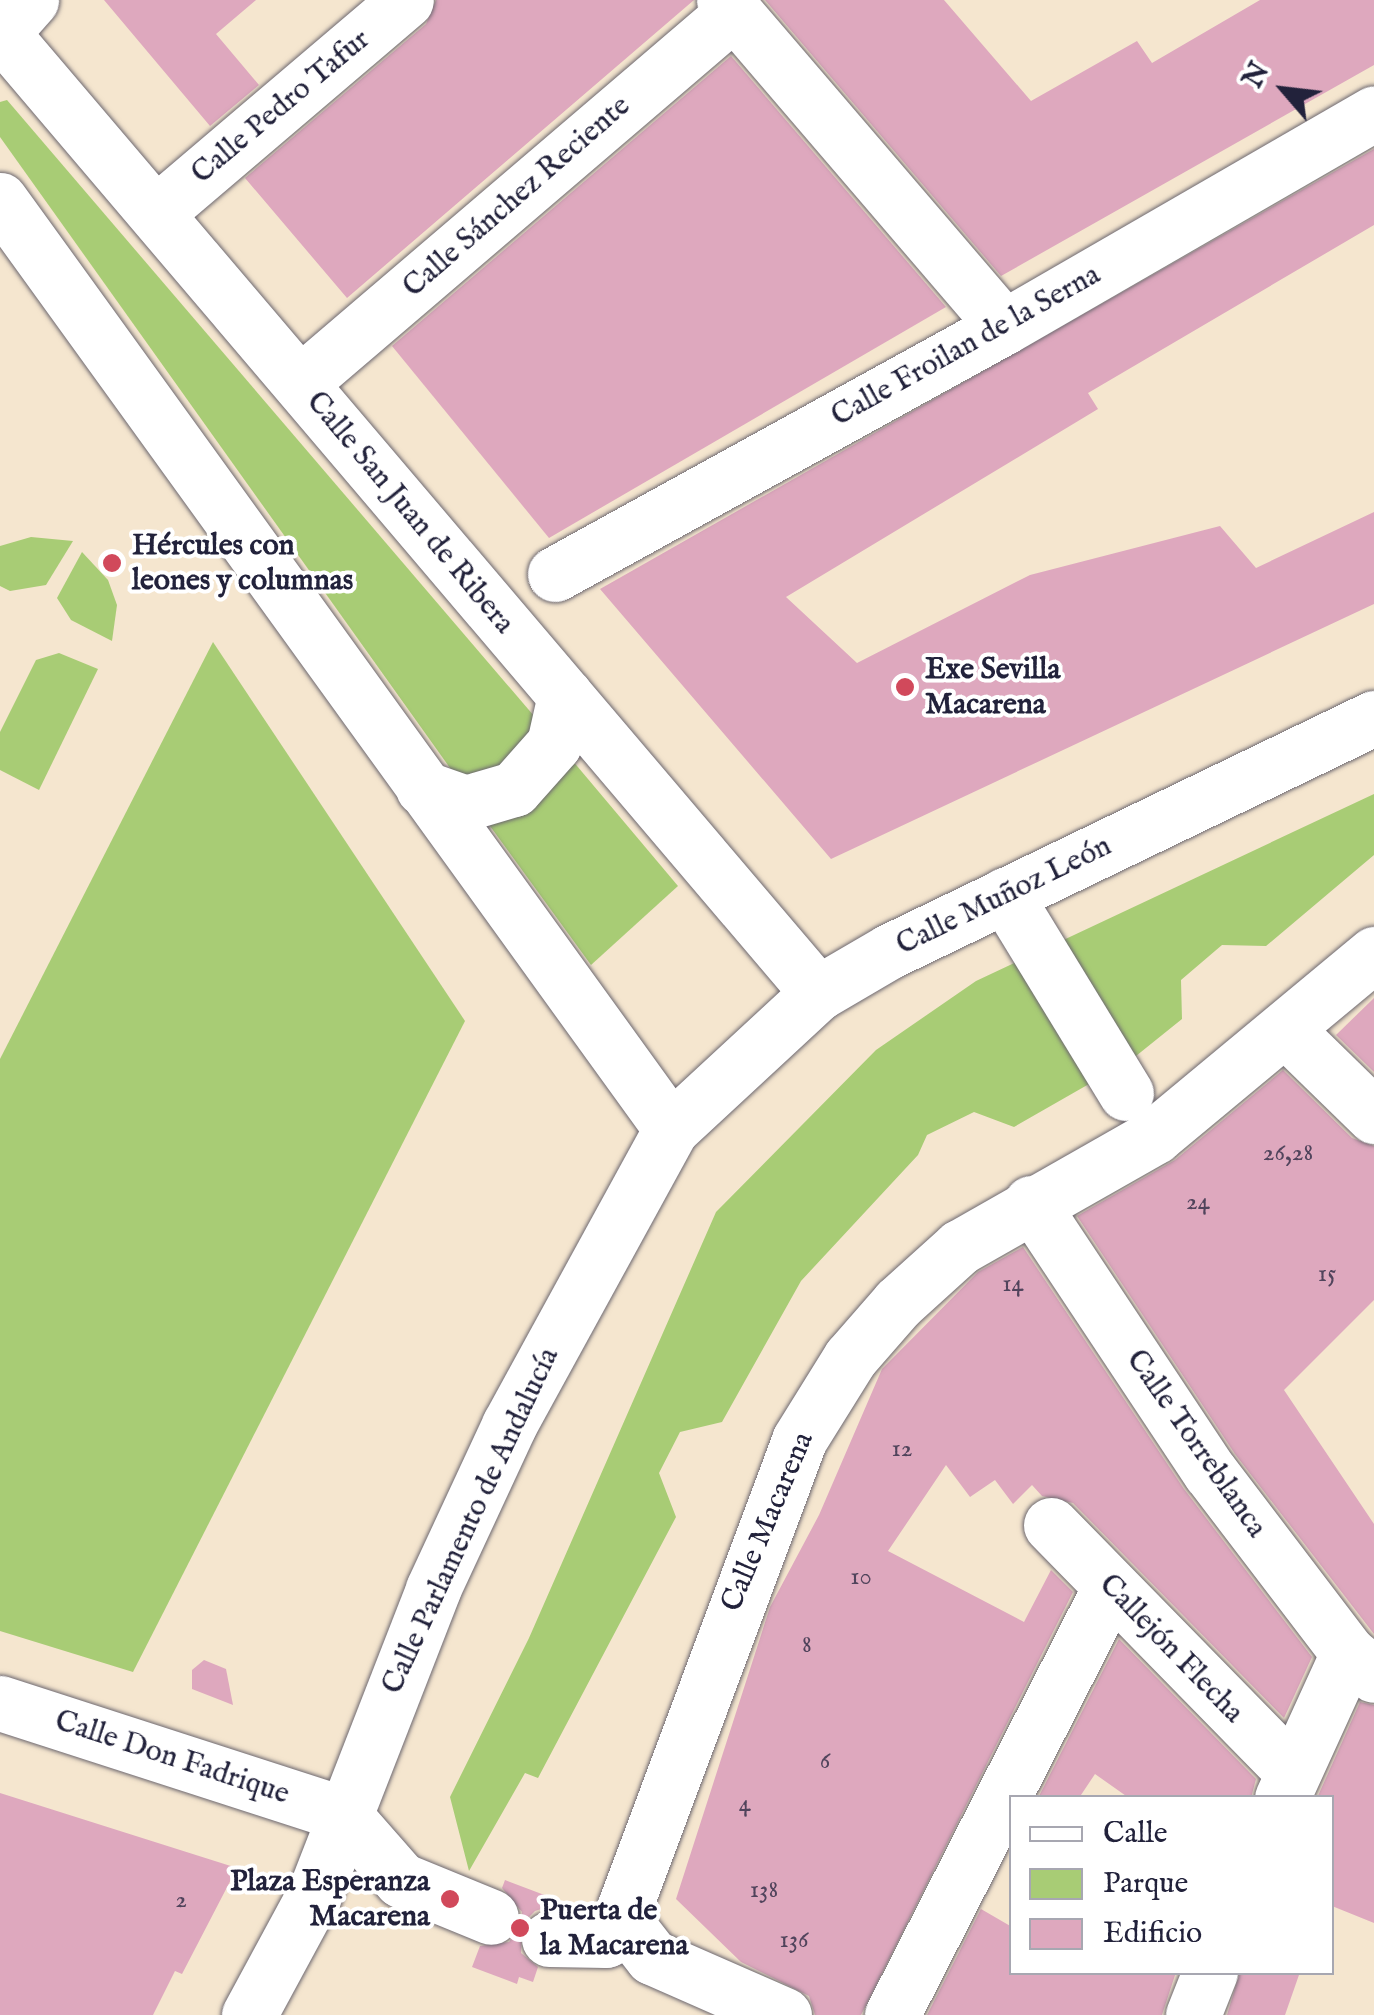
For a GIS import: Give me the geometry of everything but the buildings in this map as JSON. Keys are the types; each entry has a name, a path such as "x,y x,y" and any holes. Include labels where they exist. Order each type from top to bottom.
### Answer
{"street":[{"name":"Calle Pedro Tafur","path":"156,214 406,0"},
{"path":"729,6 1004,327"},
{"name":"Calle Sánchez Reciente","path":"300,383 729,6"},
{"name":"Calle San Juan de Ribera","path":"8,25 156,214 818,992"},
{"name":"Calle Froilan de la Serna","path":"556,574 1004,327 1374,113"},
{"path":"0,200 671,1129"},
{"path":"424,788 466,803 514,789 554,744 565,695"},
{"name":"Calle Muñoz León","path":"671,1129 818,992 1006,895 1374,718"},
{"path":"1006,895 1140,1113"},
{"name":"Calle Macarena","path":"628,1926 628,1884 799,1440 850,1358 898,1303 960,1247 1031,1203 1140,1113 1288,1031 1374,954"},
{"path":"1288,1031 1374,1116"},
{"name":"Calle Parlamento de Andalucía","path":"249,2015 314,1895 433,1589 509,1425 671,1129"},
{"name":"Calle Torreblanca","path":"1031,1203 1210,1472 1361,1664"},
{"name":"Callejón Flecha","path":"1051,1525 1287,1784"},
{"path":"892,2015 1110,1588"},
{"path":"1287,1784 1361,1664"},
{"name":"Calle Don Fadrique","path":"0,1703 343,1814"},
{"path":"343,1814 402,1880 491,1917"},
{"path":"549,1939 606,1940 628,1926 652,1957 784,2015"},
{"path":"1193,2015 1209,1975"}],"green space":[{"path":"7,100 540,723 531,757 460,782 0,137 0,102"},
{"path":"31,537 73,541 46,585 10,591 0,586 0,546"},
{"path":"82,552 108,580 117,605 112,641 71,620 57,598"},
{"path":"213,642 465,1021 133,1672 0,1631 0,1059"},
{"path":"59,653 98,669 39,790 0,770 0,732 36,660"},
{"path":"572,760 678,886 591,965 490,826 489,818"},
{"path":"1374,794 1374,855 1266,946 1222,945 1181,980 1182,1019 1131,1060 1014,1127 974,1112 927,1135 918,1155 801,1281 722,1422 680,1432 659,1473 676,1517 538,1778 525,1773 469,1871 450,1797 529,1638 716,1212 876,1050 976,981"}],"place":[{"name":"Hércules con leones y columnas","path":"112,563"},
{"name":"Exe Sevilla Macarena","path":"905,687"},
{"name":"Plaza Esperanza Macarena","path":"450,1899"},
{"name":"Puerta de la Macarena","path":"520,1928"}]}
